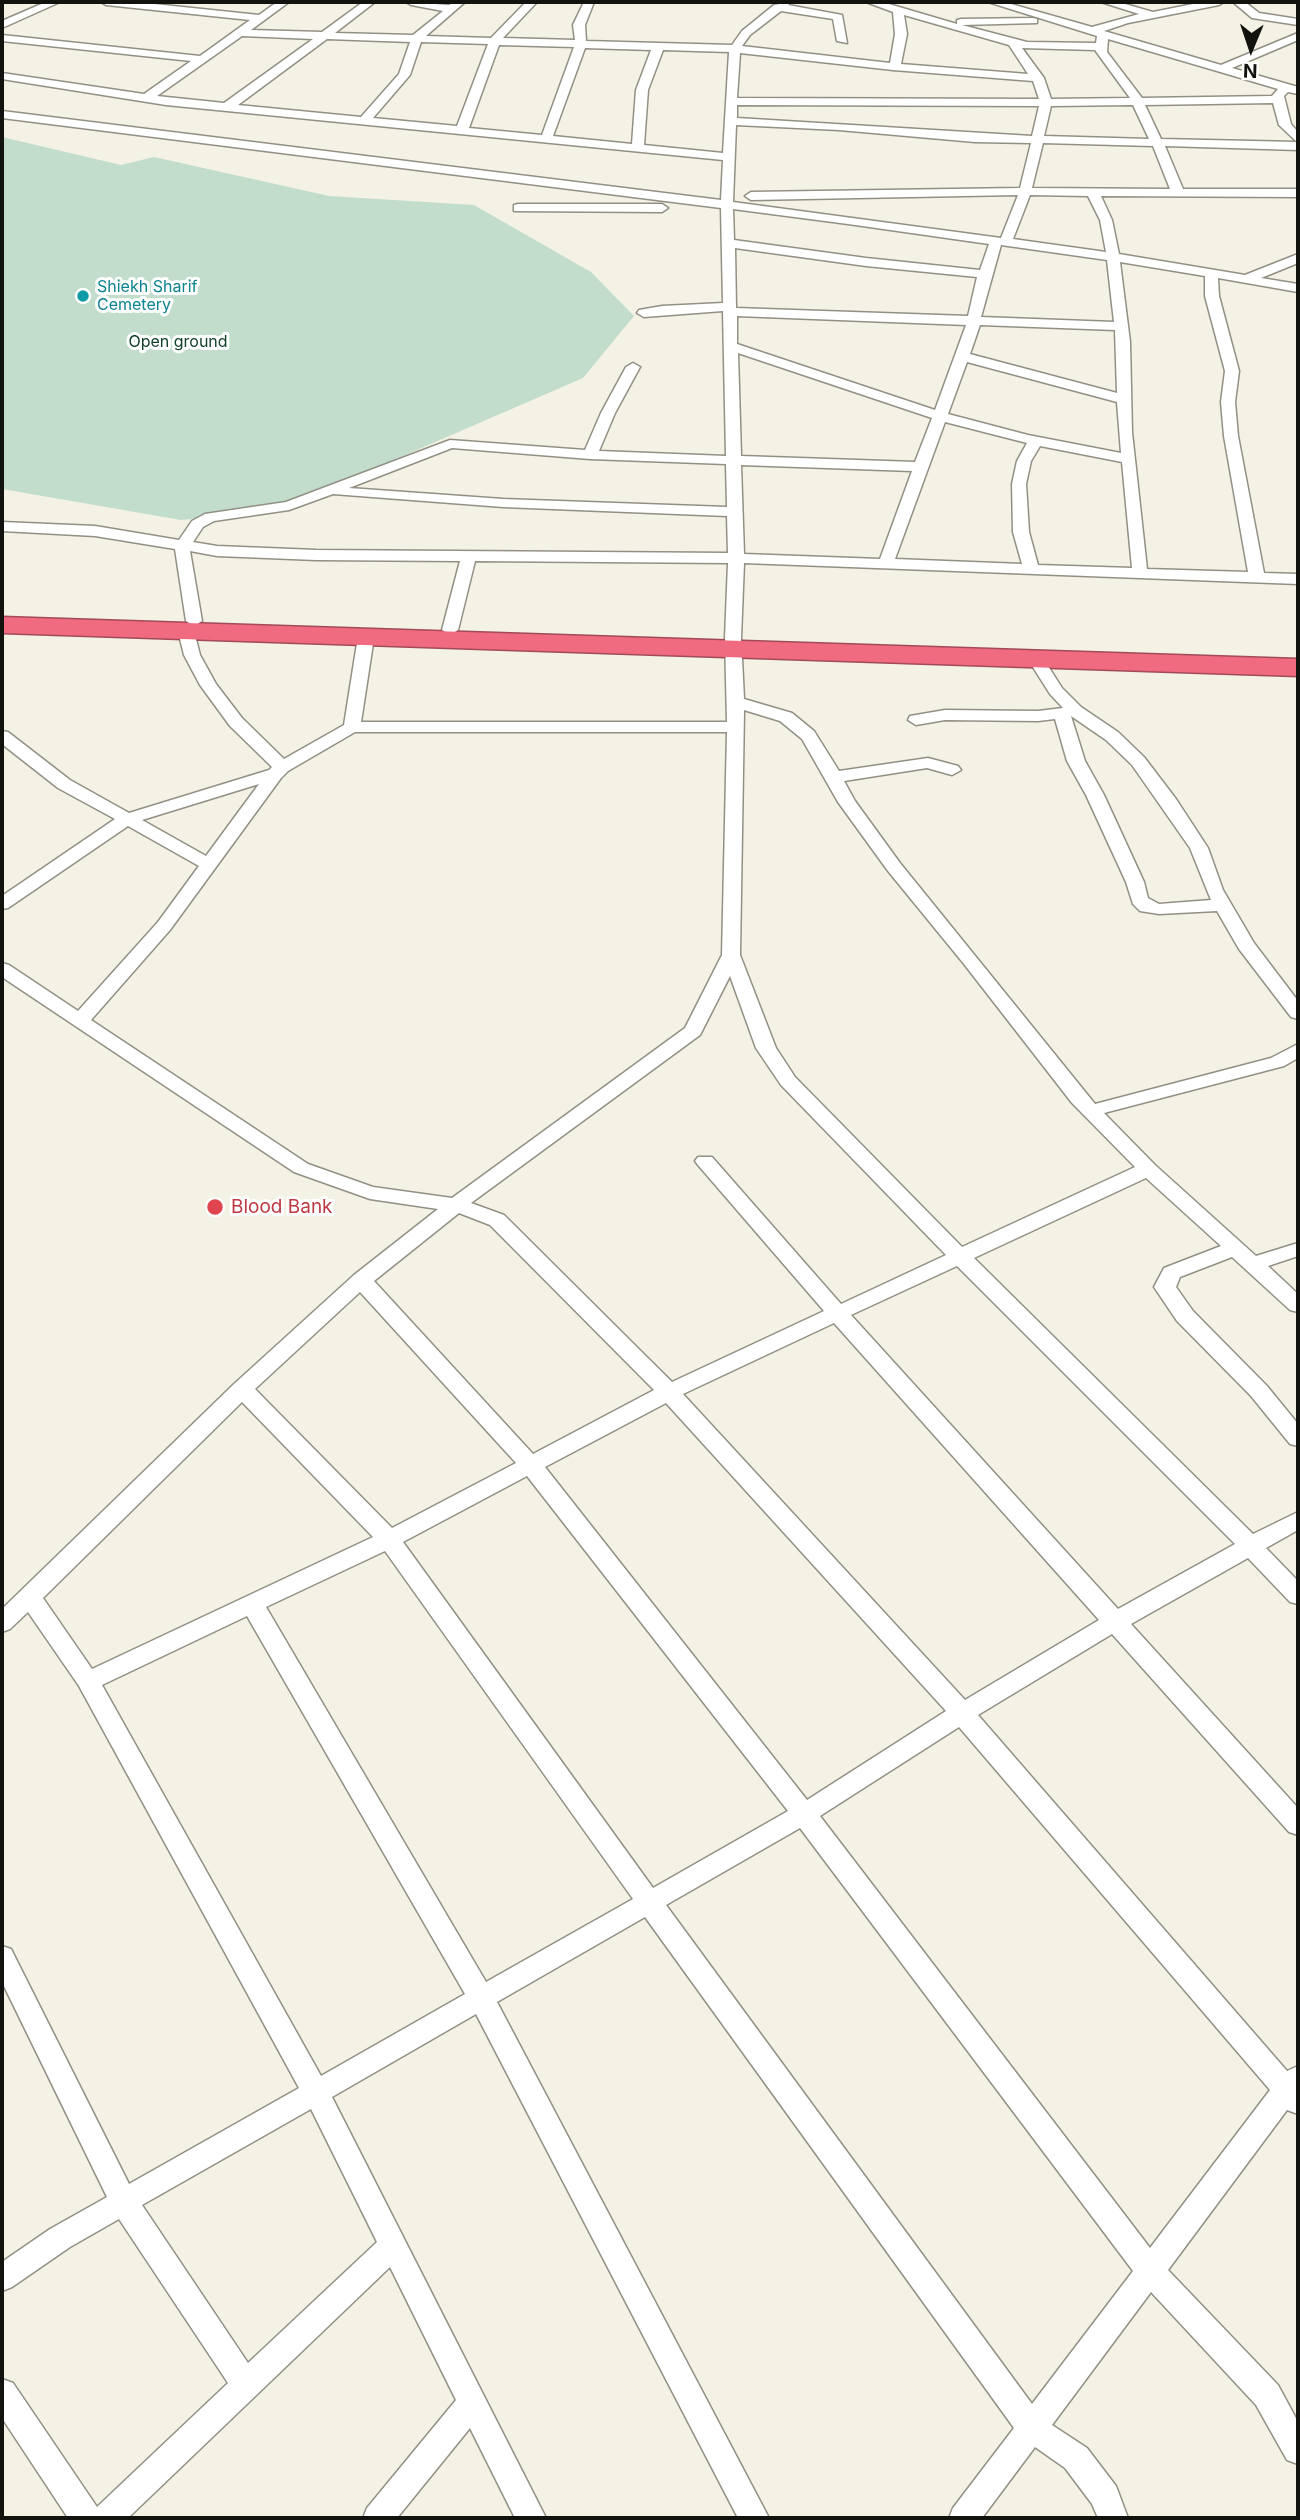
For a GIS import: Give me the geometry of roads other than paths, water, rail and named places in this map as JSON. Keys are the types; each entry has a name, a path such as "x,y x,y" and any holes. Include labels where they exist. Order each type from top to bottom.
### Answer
{"highway":[{"path":"2,615 366,637 1298,656"},
{"path":"2,625 450,630 1037,661 1298,668"}],"street":[{"path":"2,25 55,2"},
{"path":"106,2 260,18"},
{"path":"146,98 284,2"},
{"path":"227,107 370,2"},
{"path":"411,2 456,5"},
{"path":"462,130 495,40 532,2"},
{"path":"546,139 581,44 579,25 589,2"},
{"path":"871,2 1013,42 1101,47"},
{"path":"993,2 1292,90"},
{"path":"1106,2 1154,14"},
{"path":"1097,32 1154,14 1219,2"},
{"path":"1238,2 1256,16 1298,21"},
{"path":"365,120 404,75 417,37 456,5"},
{"path":"843,41 838,17 782,5 746,33 735,49 727,203 736,558 736,727 731,954 766,1048 788,1081 1298,1596"},
{"path":"1279,8 1298,21"},
{"path":"890,100 893,67 898,59 901,34 898,10"},
{"path":"937,22 1056,20"},
{"path":"1097,32 1101,52 1138,101 1178,192"},
{"path":"239,33 735,49 893,67"},
{"path":"1221,69 1298,36"},
{"path":"2,38 200,59"},
{"path":"885,565 962,356 985,274 1025,192 1040,139 1046,96 1038,78 1013,42"},
{"path":"638,147 642,90 659,47"},
{"path":"2,76 146,98 729,157"},
{"path":"731,121 1038,78"},
{"path":"732,101 1046,103 1277,99 1298,83"},
{"path":"1277,99 1285,125 1298,139"},
{"path":"890,100 965,137 1298,146"},
{"path":"2,114 727,203 1113,257 1298,288"},
{"path":"518,208 727,203 931,191 1298,193"},
{"path":"1093,192 1106,220 1113,257 1121,326 1123,400 1140,575"},
{"path":"728,243 866,262 985,274"},
{"path":"1247,279 1298,258"},
{"path":"1211,273 1212,296 1232,371 1228,402 1231,436 1257,578"},
{"path":"644,313 662,310 730,309 973,322 1121,326"},
{"path":"731,346 939,416 1035,441 1129,459"},
{"path":"962,356 1123,400"},
{"path":"590,455 607,413 633,367"},
{"path":"1032,571 1021,532 1019,484 1024,461 1035,441"},
{"path":"279,771 208,685 192,655 182,547 197,524 210,517 289,506 332,492 450,444 590,455 920,467"},
{"path":"332,492 503,503 735,512"},
{"path":"2,527 95,531 182,547 316,555 736,558 1298,579"},
{"path":"450,630 469,556"},
{"path":"352,727 366,637"},
{"path":"1037,661 1069,712 1076,761 1095,795 1135,882 1139,900 1146,906 1159,909 1223,905"},
{"path":"736,702 786,717 808,735 847,802 894,867 971,960 1030,1040 1091,1111 1148,1169 1298,1305"},
{"path":"916,720 945,715 1069,712 1112,736 1138,761 1199,848 1223,905 1246,945 1298,1013"},
{"path":"2,904 127,819 279,771 352,727 736,727"},
{"path":"2,736 64,784 210,865"},
{"path":"834,777 928,763 952,770"},
{"path":"80,1021 164,926 279,771"},
{"path":"2,1623 242,1389 361,1280 456,1205 693,1031 731,954"},
{"path":"2,969 301,1168 369,1193 456,1205 497,1220 669,1392 962,1713 1294,2090 1150,2271 964,2518"},
{"path":"1091,1111 1277,1062 1298,1050"},
{"path":"705,1161 838,1314 1298,1825"},
{"path":"88,1681 389,1539 669,1392 1148,1169"},
{"path":"1235,1248 1171,1273 1165,1287 1185,1316 1259,1391 1298,1439"},
{"path":"1253,1264 1298,1249"},
{"path":"361,1280 531,1465 804,1814 1150,2271 1267,2395 1298,2450"},
{"path":"242,1389 389,1539 1032,2428 1076,2458 1105,2496 1113,2518"},
{"path":"2,2278 60,2238 804,1814 962,1713 1114,1622 1298,1520"},
{"path":"29,1596 88,1681 316,2092 531,2518"},
{"path":"252,1603 481,1998 754,2518"},
{"path":"2,1956 124,2202 246,2385"},
{"path":"107,2518 393,2245"},
{"path":"2,2393 86,2518"},
{"path":"378,2518 473,2402"}],"place":[{"name":"Shiekh Sharif Cemetery","path":"83,296"},
{"name":"Blood Bank","path":"215,1207"}],"park label":[{"name":"Open ground","path":"178,342"}]}
